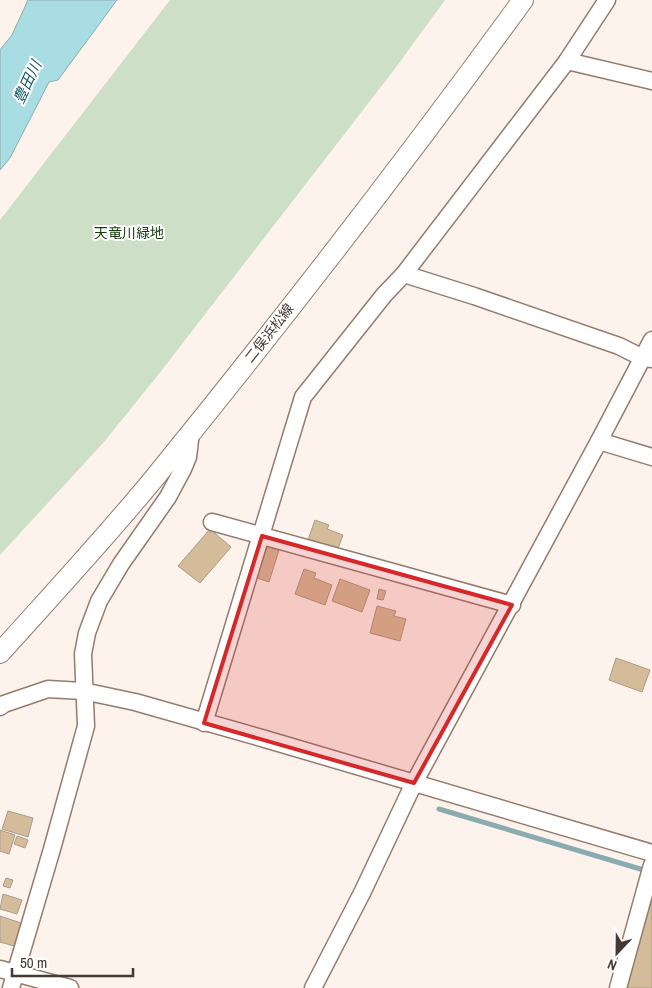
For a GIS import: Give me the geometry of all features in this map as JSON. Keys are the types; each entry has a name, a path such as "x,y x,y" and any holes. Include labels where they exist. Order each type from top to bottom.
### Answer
{"main road":[{"name":"二俣浜松線","path":"0,653 142,492 191,432 345,237 441,112 523,0"}],"street":[{"path":"204,723 303,397 384,295 404,274 567,61 607,0"},
{"path":"567,61 652,81"},
{"path":"404,274 619,346 647,358"},
{"path":"313,988 362,893 414,783 599,442 647,358 652,340"},
{"path":"70,988 25,974 9,977 52,849 86,726 83,691 87,633 99,601 121,564 168,497 184,469 188,456 191,432"},
{"path":"599,442 652,457"},
{"path":"212,522 512,604"},
{"path":"0,707 48,689 83,691 135,702 414,783 651,866 618,988"}],"highlighted area":[{"path":"262,536 512,605 414,783 204,723"}],"green space":[{"name":"天竜川緑地","path":"170,0 445,0 394,70 158,375 104,442 0,555 0,220"}],"water":[{"name":"豊田川","path":"28,0 117,0 58,80 49,82 10,158 0,170 0,50 12,35"}],"building":[{"path":"315,520 329,525 327,529 343,535 337,551 308,540"},
{"path":"210,529 231,547 200,583 178,566"},
{"path":"266,546 279,550 269,582 257,578"},
{"path":"304,569 316,573 314,578 332,585 325,605 295,594"},
{"path":"340,579 370,590 362,612 332,601"},
{"path":"379,589 386,591 383,600 377,599"},
{"path":"377,606 396,611 394,616 406,619 400,641 370,633"},
{"path":"616,658 650,670 642,692 609,680"},
{"path":"8,811 33,818 28,837 2,829"},
{"path":"0,830 15,835 9,854 0,851"},
{"path":"17,836 28,840 25,848 14,844"},
{"path":"6,878 13,880 10,888 3,886"},
{"path":"3,894 22,900 17,914 0,909"},
{"path":"652,897 652,988 625,988"},
{"path":"0,916 21,923 14,946 0,942"}],"waterway":[{"path":"439,809 647,871"}]}
